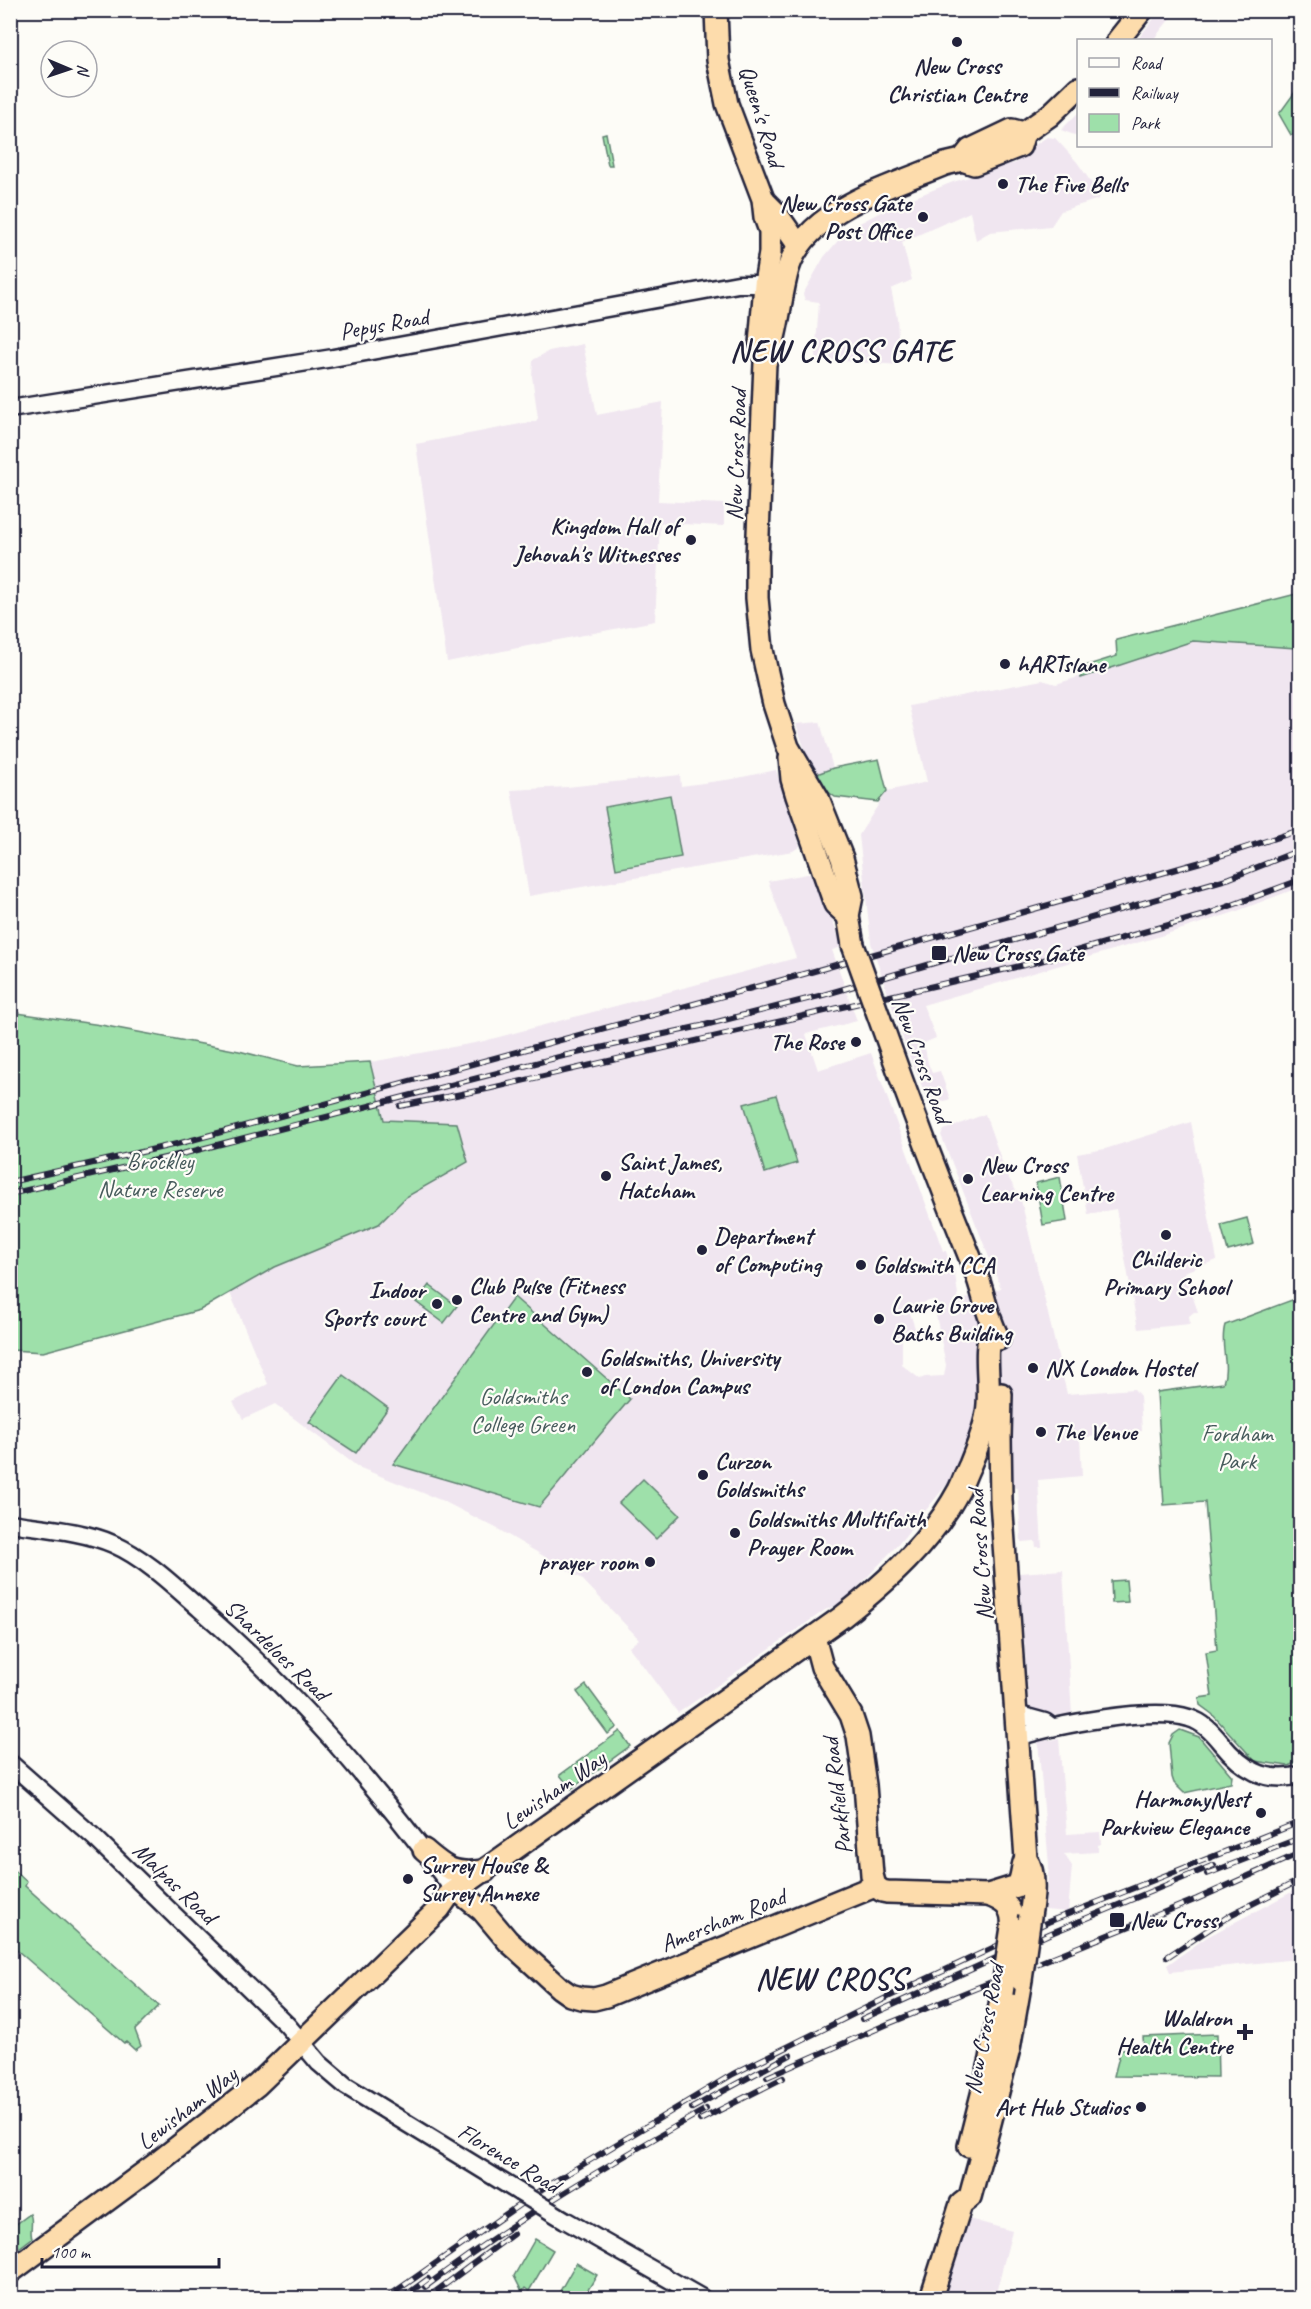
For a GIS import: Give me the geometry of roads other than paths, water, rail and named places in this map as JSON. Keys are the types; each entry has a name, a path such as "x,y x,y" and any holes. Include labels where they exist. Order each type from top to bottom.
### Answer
{"highway":[{"name":"Queen's Road","path":"716,10 718,60 727,104 762,199 771,242 760,344 765,363"},
{"path":"1119,39 1142,10"},
{"name":"New Cross Road","path":"931,2298 961,2204 956,2194 1030,1916 1032,1890 1031,1866 1026,1859 1001,1500 1001,1352 999,1338 992,1327 987,1302 948,1205 853,945 848,916 835,904 800,804 792,778 788,747 768,683 758,617 765,363 774,344 781,297 789,267 799,246 817,227 854,202 945,164 962,160 974,164 1020,146 1024,134 1050,115 1077,89"},
{"name":"Queen's Road","path":"762,199 776,213 799,246"},
{"name":"Lewisham Way","path":"10,2272 258,2085 439,1909 443,1901 814,1637 862,1601 899,1569 935,1526 959,1489 980,1442 989,1389 987,1340 992,1327"},
{"path":"959,1489 969,1482 982,1480 994,1485 1001,1500"},
{"name":"Parkfield Road","path":"814,1637 822,1667 851,1715 858,1736 875,1886"},
{"path":"424,1850 453,1872 466,1873 485,1870"},
{"path":"875,1886 882,1892 988,1895 1017,1886 1021,1878 1021,1868 1026,1859"},
{"name":"Amersham Road","path":"457,1890 482,1910 508,1941 570,1995 594,1999 875,1886"},
{"name":"New Cross Road","path":"988,1895 1000,1899 1009,1907 1013,1917 1011,1990"},
{"path":"439,1909 459,1908 468,1912 508,1941"}],"street":[{"name":"Pepys Road","path":"10,408 333,358 738,284 765,284"},
{"name":"Shardeloes Road","path":"10,1523 91,1537 111,1543 130,1553 183,1594 234,1638 299,1702 394,1811 447,1881 457,1890"},
{"path":"1016,1714 1045,1722 1052,1727"},
{"path":"1018,1737 1052,1727 1152,1714 1180,1716 1201,1723 1239,1763 1251,1772 1283,1778 1300,1775"},
{"name":"Malpas Road","path":"10,1762 102,1845 287,2025 302,2043"},
{"name":"Florence Road","path":"302,2043 319,2063 346,2086 565,2220 702,2298"}],"railway":[{"path":"10,1182 181,1143 793,977 1201,862 1300,830"},
{"path":"10,1194 182,1154 563,1056 701,1026 823,995 1230,878 1300,850"},
{"path":"400,1106 487,1089 1033,963 1208,914 1300,880"},
{"path":"386,2298 542,2189 733,2074 890,1996 1048,1922 1300,1822"},
{"path":"1207,1874 1300,1838"},
{"path":"767,2077 890,2023 1197,1899 1300,1853"},
{"path":"862,2019 1049,1934 1214,1865"},
{"path":"1167,1957 1232,1914 1300,1880"},
{"path":"692,2108 790,2055"},
{"path":"700,2120 783,2078"},
{"path":"425,2287 562,2194 706,2109"},
{"path":"427,2298 513,2234"},
{"path":"402,2298 428,2279"}],"place":[{"name":"New Cross Christian Centre","path":"957,42"},
{"name":"The Five Bells","path":"1003,184"},
{"name":"New Cross Gate Post Office","path":"923,217"},
{"name":"Kingdom Hall of Jehovah's Witnesses","path":"691,540"},
{"name":"hARTslane","path":"1005,664"},
{"name":"New Cross Gate","path":"939,953"},
{"name":"The Rose","path":"856,1042"},
{"name":"Saint James, Hatcham","path":"606,1176"},
{"name":"New Cross Learning Centre","path":"968,1179"},
{"name":"Childeric Primary School","path":"1166,1235"},
{"name":"Department of Computing","path":"702,1250"},
{"name":"Goldsmith CCA","path":"861,1265"},
{"name":"Club Pulse (Fitness Centre and Gym)","path":"457,1300"},
{"name":"Indoor Sports court","path":"437,1304"},
{"name":"Laurie Grove Baths Building","path":"879,1319"},
{"name":"NX London Hostel","path":"1033,1368"},
{"name":"Goldsmiths, University of London Campus","path":"587,1372"},
{"name":"The Venue","path":"1041,1432"},
{"name":"Curzon Goldsmiths","path":"703,1475"},
{"name":"Goldsmiths Multifaith Prayer Room","path":"735,1533"},
{"name":"prayer room","path":"650,1562"},
{"name":"HarmonyNest Parkview Elegance","path":"1261,1813"},
{"name":"Surrey House & Surrey Annexe","path":"408,1879"},
{"name":"New Cross","path":"1117,1920"},
{"name":"Waldron Health Centre","path":"1245,2032"},
{"name":"Art Hub Studios","path":"1141,2107"}],"district":[{"name":"NEW CROSS GATE","path":"842,351"},
{"name":"NEW CROSS","path":"831,1979"}],"park label":[{"name":"Brockley Nature Reserve","path":"160,1175"},
{"name":"Goldsmiths College Green","path":"523,1410"},
{"name":"Fordham Park","path":"1237,1447"}]}
